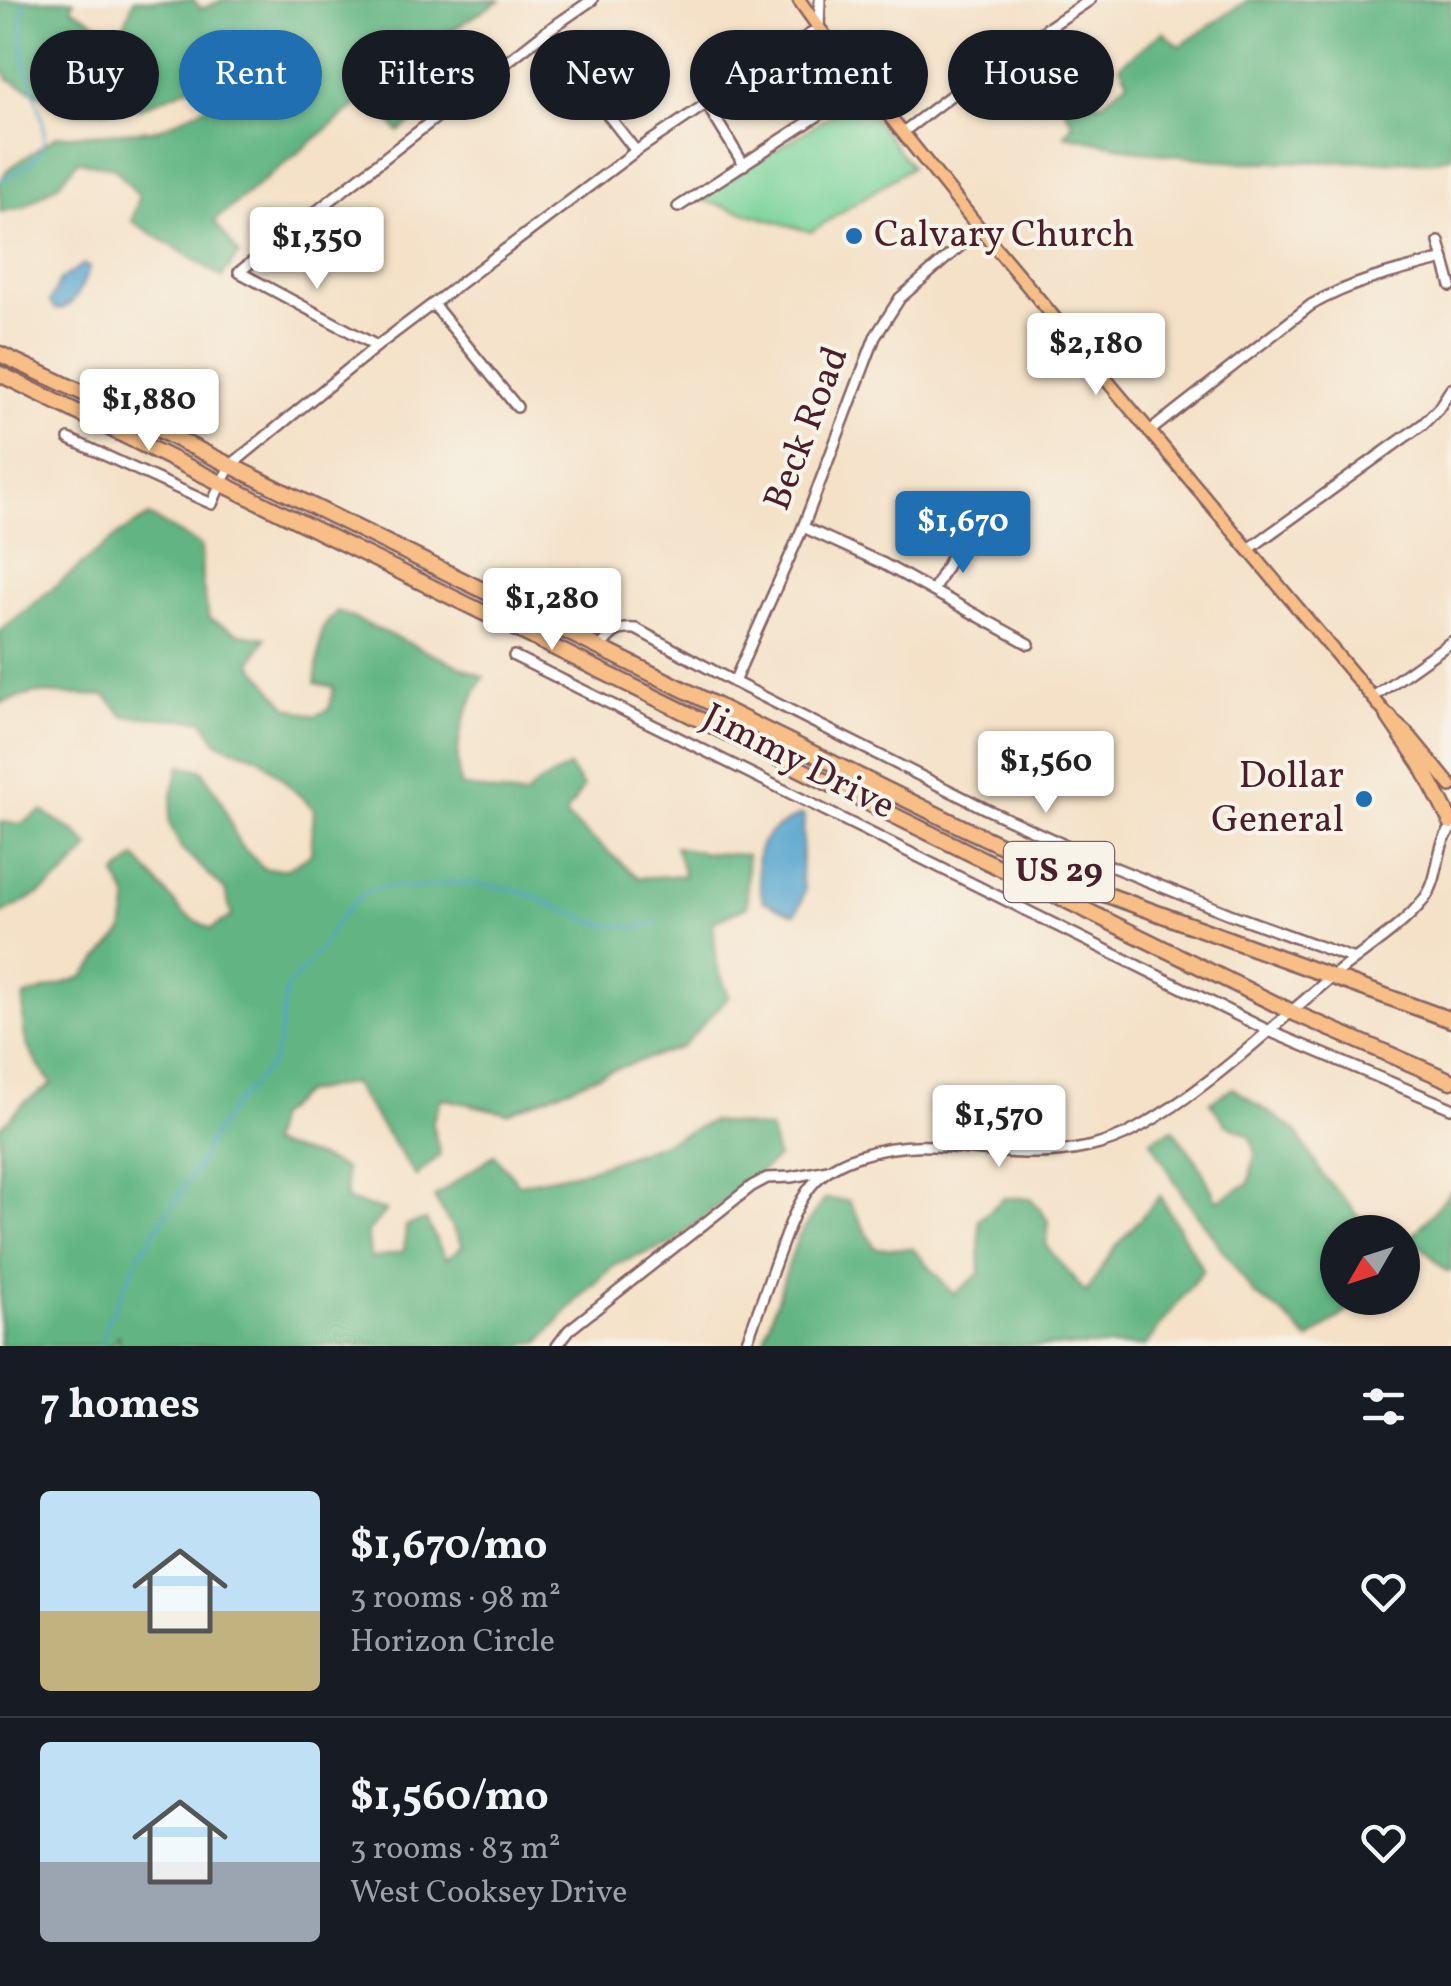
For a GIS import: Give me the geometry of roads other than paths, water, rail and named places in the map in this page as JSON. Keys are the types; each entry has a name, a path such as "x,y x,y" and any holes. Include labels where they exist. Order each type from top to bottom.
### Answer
{"highway":[{"name":"US 29","path":"0,354 964,828 1102,892 1451,1020"},
{"name":"US 29","path":"0,374 1292,1012 1451,1081"},
{"path":"1389,716 1421,764 1451,826"}],"main road":[{"path":"799,0 819,28"},
{"path":"893,120 980,229 1451,786"}],"street":[{"path":"548,30 592,0"},
{"path":"816,30 820,0"},
{"path":"903,132 979,74 1090,0"},
{"path":"377,346 239,272 530,44"},
{"path":"69,439 212,504 231,466 377,346 690,114"},
{"path":"612,120 636,151"},
{"path":"716,120 744,165"},
{"path":"678,207 812,120"},
{"name":"Beck Road","path":"734,682 803,527 886,317 900,298 980,229"},
{"path":"1439,242 1451,286"},
{"path":"1150,431 1323,298 1356,283 1444,258"},
{"path":"433,304 517,407"},
{"path":"1249,549 1423,424 1451,389"},
{"path":"803,527 882,562 1029,644"},
{"path":"933,591 960,542"},
{"path":"600,647 611,634 624,628 636,629 986,809 1090,857 1354,959"},
{"path":"1373,697 1451,642"},
{"name":"Jimmy Drive","path":"514,656 1269,1032 1451,1108"},
{"path":"573,685 587,664"},
{"path":"745,1346 792,1218 813,1184 828,1170 848,1159 898,1146 934,1144 1032,1154 1064,1152 1105,1143 1136,1130 1269,1032 1423,900 1434,884 1444,837 1451,826"},
{"path":"557,1346 568,1330 752,1186 767,1178 828,1170"}],"water":[{"path":"84,264 89,268 77,295 67,306 55,309 50,302 60,280"},
{"path":"801,815 801,877 805,889 796,913 792,913 763,901 758,858 765,839 773,831"}],"waterway":[{"path":"0,180 35,159 44,135 24,54 24,0"},
{"path":"101,1346 108,1321 140,1254 196,1169 210,1139 233,1106 272,1063 286,989 358,898 373,889 394,885 413,888 481,884 522,891 600,924 635,927 659,922"}],"place":[{"name":"Calvary Church","path":"854,236"},
{"name":"Dollar General","path":"1364,799"}]}
